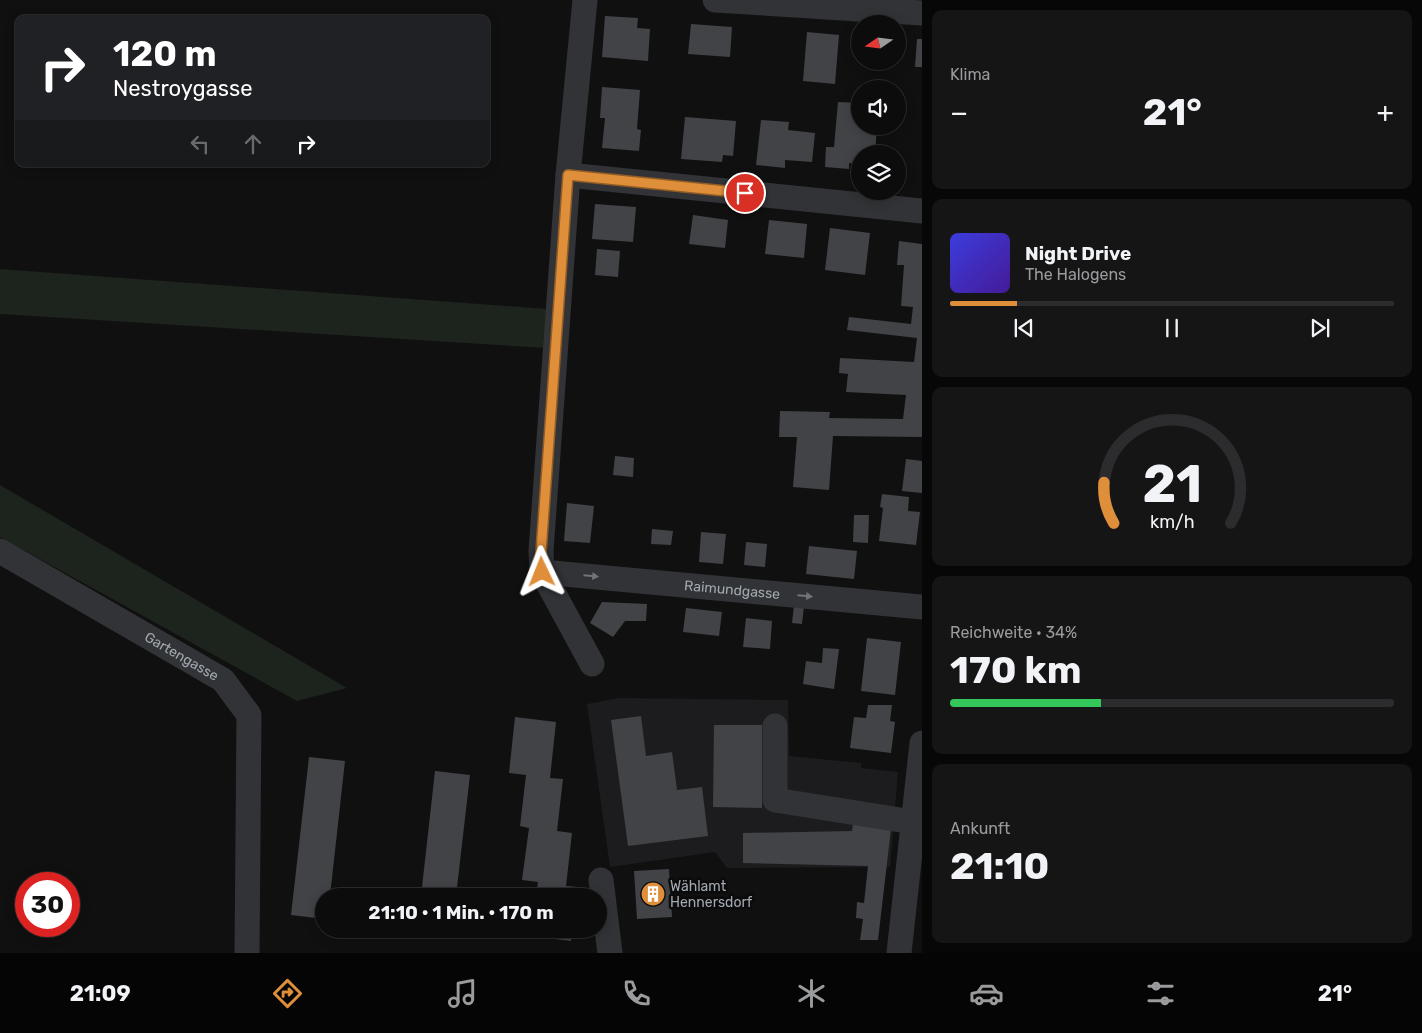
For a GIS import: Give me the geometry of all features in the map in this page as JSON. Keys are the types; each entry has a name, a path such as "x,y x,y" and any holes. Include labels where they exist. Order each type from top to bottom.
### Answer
{"street":[{"path":"585,0 568,175 541,552 542,572 592,664"},
{"path":"715,0 922,13"},
{"path":"568,175 922,211"},
{"name":"Gartengasse","path":"0,551 223,680 249,716 247,953"},
{"name":"Raimundgasse","path":"542,572 922,607"},
{"path":"775,726 775,800 917,806"},
{"path":"899,953 917,806 922,743"},
{"path":"601,880 610,953"}],"shaded area":[{"path":"0,269 548,309 546,348 0,314"},
{"path":"0,485 347,688 297,701 0,537"},
{"path":"619,698 788,700 789,756 861,763 861,768 898,772 890,867 727,868 715,852 610,867 587,704"}],"building":[{"path":"605,16 638,18 637,28 650,29 648,61 602,57"},
{"path":"691,24 732,27 730,57 688,54"},
{"path":"807,32 839,35 835,84 803,81"},
{"path":"917,39 922,39 922,67 915,67"},
{"path":"602,87 640,90 637,129 641,130 639,151 602,148 605,118 600,118"},
{"path":"838,102 851,103 851,135 876,135 876,145 851,145 851,163 849,163 849,169 825,167 826,147 834,147"},
{"path":"685,117 736,121 733,156 723,155 722,162 681,159"},
{"path":"761,120 789,122 788,130 815,133 812,162 785,160 785,168 756,165"},
{"path":"595,204 636,207 633,242 592,239"},
{"path":"693,215 728,220 725,248 689,244"},
{"path":"769,220 807,224 804,258 765,254"},
{"path":"830,228 870,233 865,275 825,270"},
{"path":"899,241 922,244 922,437 833,436 829,490 793,487 797,437 779,437 780,411 830,412 829,418 903,419 906,395 846,392 848,374 839,373 840,358 914,362 917,338 847,330 849,317 911,324 913,307 901,306 904,265 897,265"},
{"path":"597,249 620,251 618,277 595,275"},
{"path":"615,456 634,458 633,477 613,475"},
{"path":"906,459 922,461 922,493 902,491"},
{"path":"882,494 909,497 908,511 920,512 916,545 879,541 883,508 880,507"},
{"path":"567,503 594,506 590,543 564,541"},
{"path":"854,515 869,515 868,543 853,542"},
{"path":"652,529 673,531 671,545 651,544"},
{"path":"701,532 726,534 723,564 699,562"},
{"path":"746,542 767,544 765,567 744,565"},
{"path":"809,546 857,551 854,579 806,574"},
{"path":"602,602 647,604 646,621 625,621 613,637 590,623"},
{"path":"794,605 804,606 802,624 792,623"},
{"path":"686,608 722,612 719,636 683,632"},
{"path":"746,618 772,621 770,649 743,647"},
{"path":"867,638 901,642 895,695 861,691"},
{"path":"823,648 839,649 834,689 803,684 806,661 822,663"},
{"path":"868,705 892,705 890,721 895,722 891,753 850,748 854,717 866,718"},
{"path":"641,716 646,756 672,752 677,790 702,787 708,836 628,846 611,720"},
{"path":"515,717 556,722 550,778 563,779 557,831 572,833 566,886 578,888 537,888 538,882 522,880 529,828 520,826 526,775 509,773"},
{"path":"714,725 762,725 762,808 713,807"},
{"path":"309,757 345,761 331,888 315,888 315,918 291,915"},
{"path":"435,771 470,775 457,888 422,888"},
{"path":"853,824 891,829 878,940 860,940 863,919 856,918 857,902 864,903 868,866 743,863 743,833 852,831"},
{"name":"Wählamt Hennersdorf","path":"669,869 672,917 637,919 634,871"},
{"path":"547,938 571,938 571,941"}],"place":[{"name":"Wählamt Hennersdorf","path":"653,894"}],"route":[{"path":"542,572 541,552 568,175 745,193"}]}
